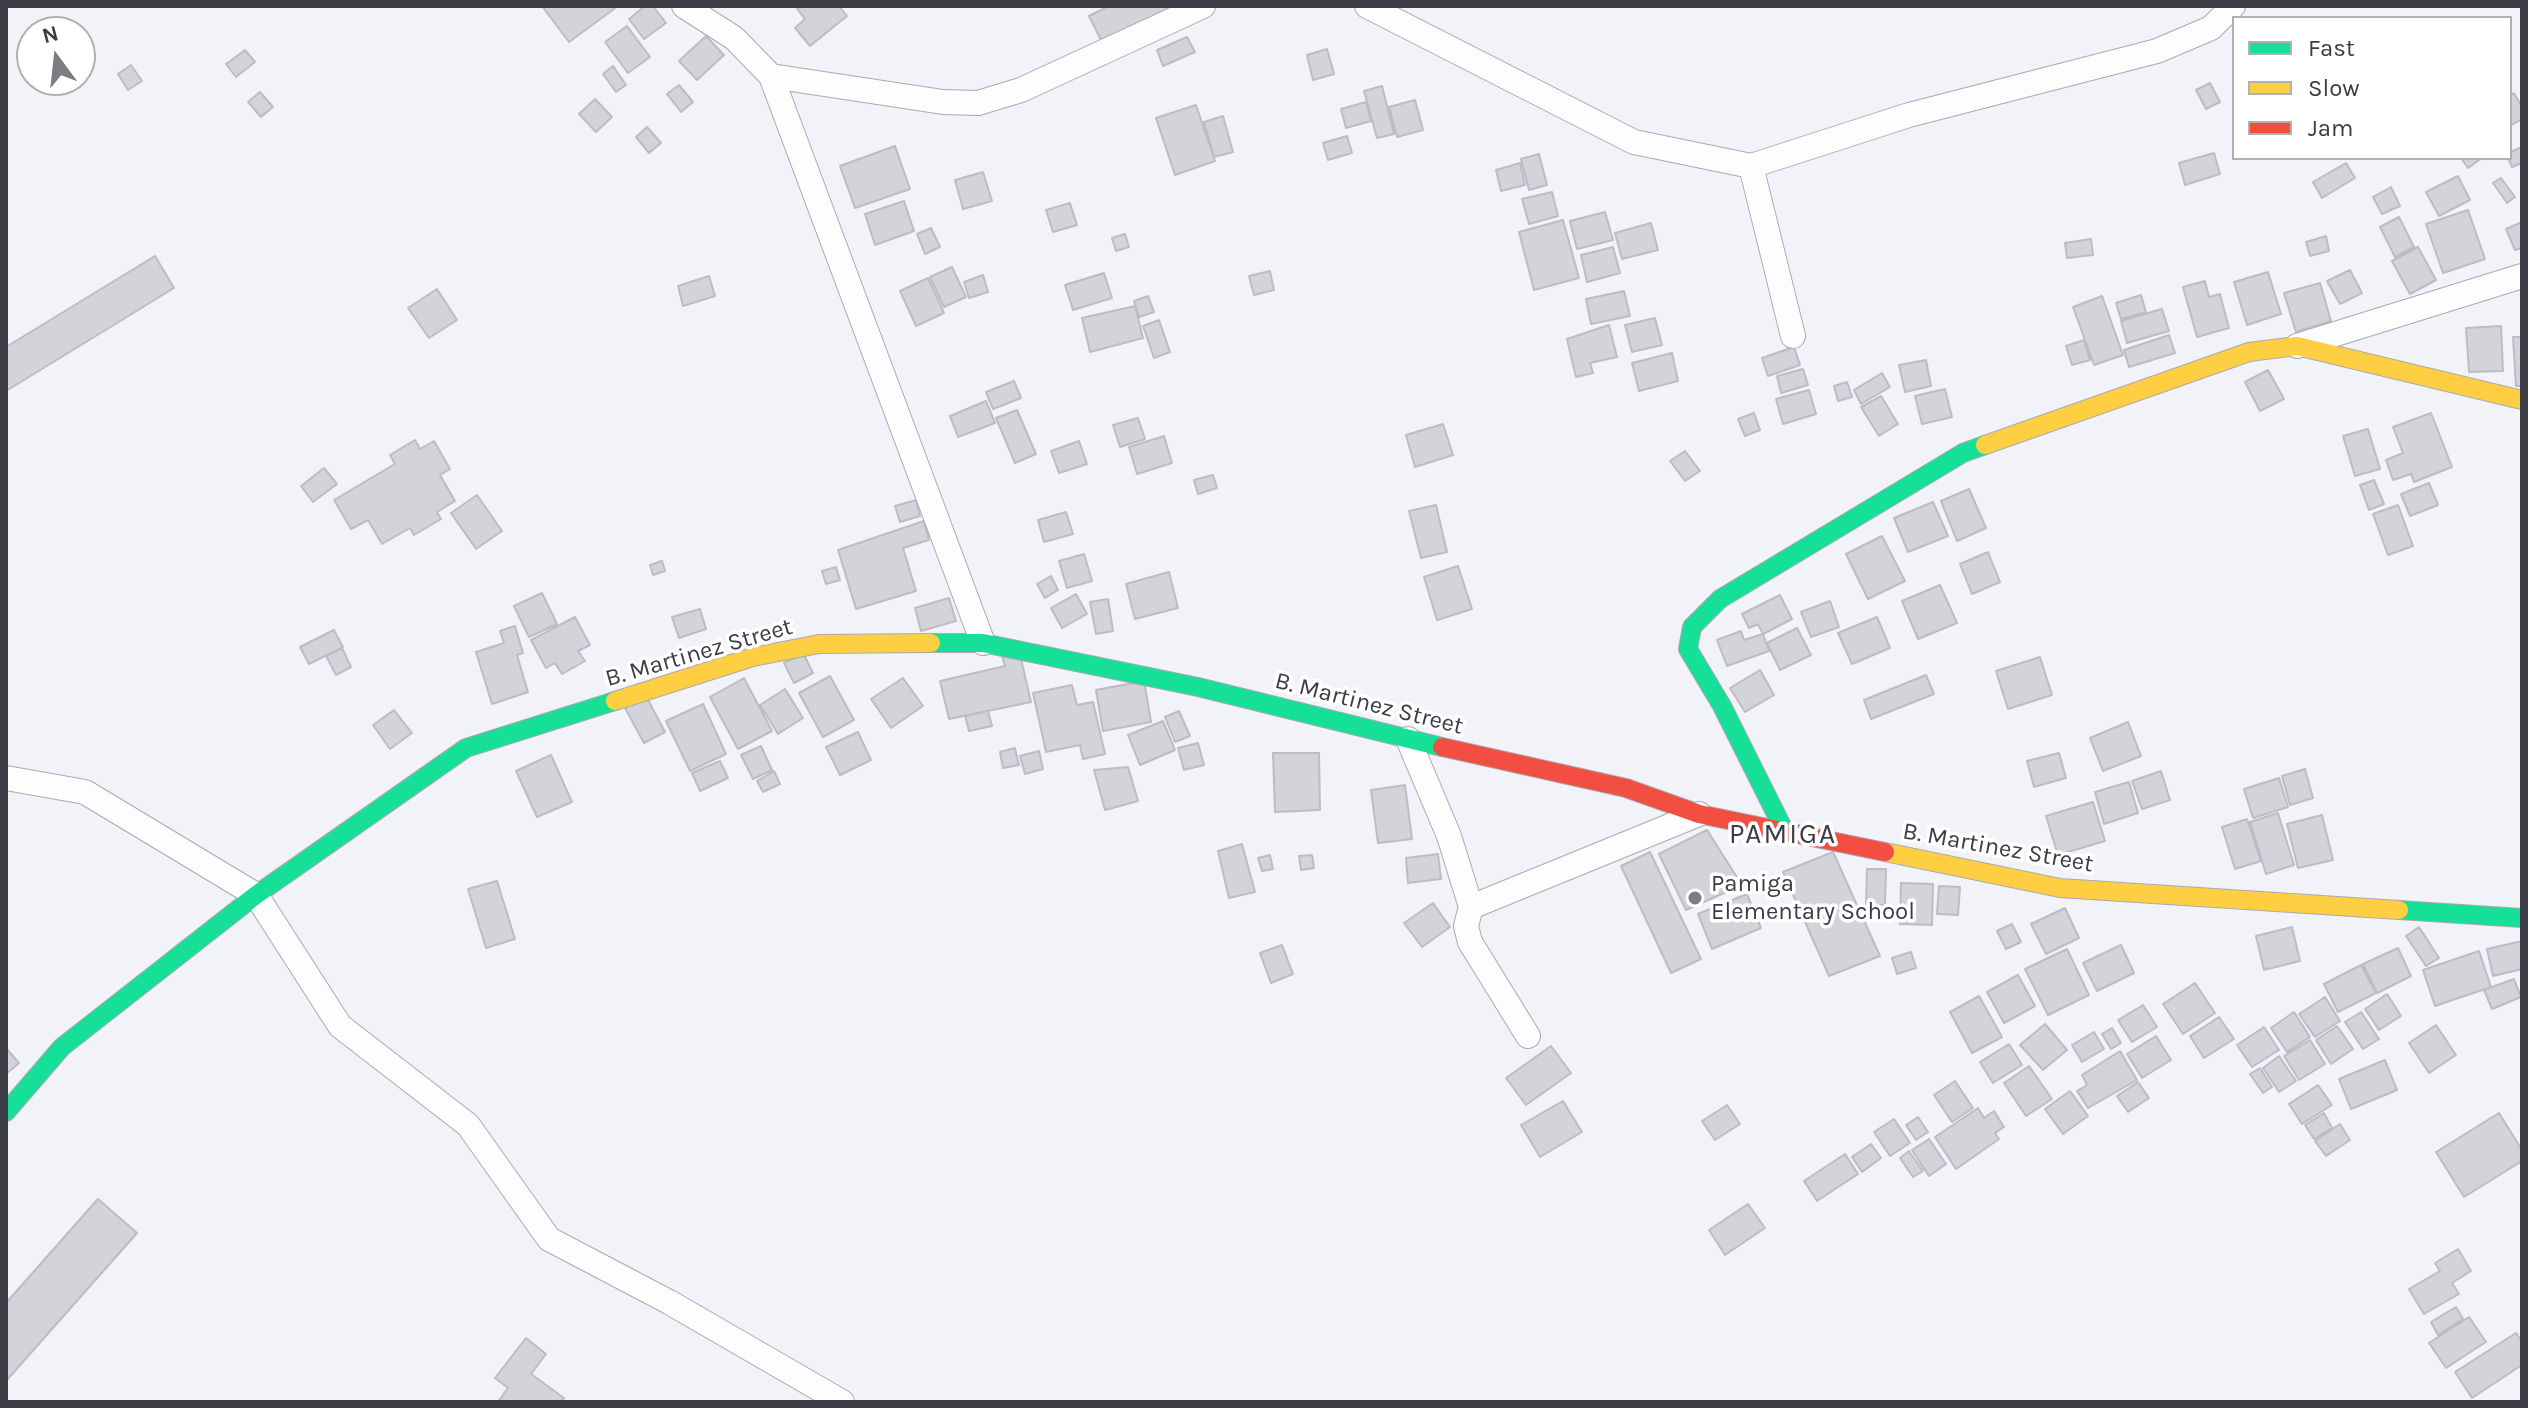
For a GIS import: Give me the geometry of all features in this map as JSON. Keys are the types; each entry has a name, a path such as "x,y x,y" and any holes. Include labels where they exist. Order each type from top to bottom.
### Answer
{"street":[{"path":"684,6 734,38 771,76 983,643"},
{"path":"771,76 943,102 978,103 1021,90 1203,6"},
{"path":"1367,6 1634,142 1751,166 1909,115 2157,51 2211,28 2233,6"},
{"path":"1751,166 1793,336"},
{"path":"1785,832 1722,706 1688,649 1692,627 1720,599 1963,453 2249,352 2297,346 2522,276"},
{"path":"2297,346 2522,400"},
{"name":"B. Martinez Street","path":"6,1112 62,1047 256,895 466,748 753,657 819,644 983,643 1198,687 1626,788 1699,814 2060,888 2522,918"},
{"path":"1408,739 1449,836 1471,907 1466,926 1470,942 1528,1036"},
{"path":"6,778 85,792 256,895 340,1026 468,1125 549,1239 669,1302 842,1402"},
{"path":"1471,907 1699,814"}],"building":[{"path":"542,6 618,6 569,42"},
{"path":"645,6 653,6 666,23 644,39 629,19"},
{"path":"801,6 839,6 847,16 810,46 795,28 805,19 797,9"},
{"path":"1109,6 1177,6 1106,50 1089,16"},
{"path":"627,26 650,57 628,73 605,42"},
{"path":"706,36 724,55 697,80 679,61"},
{"path":"1187,37 1195,52 1163,66 1157,50"},
{"path":"1327,49 1334,74 1313,80 1307,55"},
{"path":"245,50 255,62 236,77 226,64"},
{"path":"131,65 142,81 128,90 118,74"},
{"path":"613,66 626,85 616,92 603,74"},
{"path":"2210,83 2220,102 2206,109 2196,90"},
{"path":"679,85 693,102 681,112 667,94"},
{"path":"1382,86 1394,134 1377,138 1364,91"},
{"path":"260,92 273,107 261,117 248,102"},
{"path":"2514,93 2522,107 2522,119 2512,125"},
{"path":"595,99 612,117 596,132 579,114"},
{"path":"1415,100 1423,130 1397,137 1389,107"},
{"path":"1366,102 1371,121 1346,128 1341,109"},
{"path":"1196,105 1215,161 1175,175 1156,118"},
{"path":"1223,116 1233,152 1214,157 1204,122"},
{"path":"647,127 661,143 649,153 636,137"},
{"path":"1347,136 1352,153 1328,160 1323,143"},
{"path":"895,146 910,189 855,208 840,166"},
{"path":"2522,147 2522,163 2512,167 2509,160 2512,160 2512,151"},
{"path":"2214,153 2220,174 2185,185 2179,163"},
{"path":"1539,154 1547,185 1529,190 1521,159"},
{"path":"2462,160 2479,160 2468,168"},
{"path":"1520,163 1525,185 1501,191 1496,170"},
{"path":"2346,163 2355,178 2322,198 2313,182"},
{"path":"983,172 992,201 963,209 955,180"},
{"path":"2458,176 2470,200 2439,216 2426,192"},
{"path":"2501,178 2515,197 2507,203 2493,183"},
{"path":"2391,187 2400,206 2382,214 2373,197"},
{"path":"1552,192 1558,216 1529,224 1522,199"},
{"path":"904,201 914,231 875,245 865,214"},
{"path":"1070,203 1077,225 1053,232 1046,210"},
{"path":"2468,210 2485,259 2443,273 2426,224"},
{"path":"1605,212 1613,240 1577,249 1570,221"},
{"path":"2399,217 2414,247 2395,257 2380,227"},
{"path":"1563,220 1579,278 1534,290 1519,232"},
{"path":"2522,222 2522,248 2515,250 2506,229"},
{"path":"1651,223 1658,250 1622,259 1615,233"},
{"path":"931,228 940,247 925,254 917,234"},
{"path":"1125,234 1129,247 1116,251 1112,238"},
{"path":"2326,236 2329,251 2310,256 2306,242"},
{"path":"2091,239 2093,255 2067,258 2065,243"},
{"path":"1613,247 1620,273 1587,282 1581,255"},
{"path":"2418,247 2436,280 2410,294 2392,261"},
{"path":"155,256 174,288 6,391 6,347"},
{"path":"952,267 966,297 944,307 930,277"},
{"path":"2350,270 2362,293 2340,304 2327,281"},
{"path":"1270,271 1274,290 1254,295 1249,276"},
{"path":"2268,272 2281,314 2247,325 2234,282"},
{"path":"1104,273 1112,298 1073,310 1065,285"},
{"path":"983,275 988,292 969,298 964,282"},
{"path":"709,276 715,296 683,306 678,286"},
{"path":"928,278 944,313 916,326 900,291"},
{"path":"2205,281 2209,297 2220,294 2229,328 2197,337 2183,287"},
{"path":"2320,283 2331,321 2296,332 2284,293"},
{"path":"437,289 457,320 429,338 408,308"},
{"path":"1624,291 1630,316 1591,324 1586,299"},
{"path":"2141,295 2146,312 2121,319 2116,303"},
{"path":"1148,296 1154,312 1139,317 1134,301"},
{"path":"2102,296 2123,355 2094,365 2073,307"},
{"path":"1135,306 1143,338 1090,352 1082,318"},
{"path":"2162,309 2169,331 2127,343 2121,321"},
{"path":"1655,318 1662,345 1632,352 1625,325"},
{"path":"1159,320 1170,352 1154,358 1143,326"},
{"path":"1609,325 1617,357 1590,363 1593,373 1576,377 1567,339"},
{"path":"2501,326 2503,371 2469,372 2466,328"},
{"path":"2169,335 2175,353 2129,367 2124,350"},
{"path":"2513,337 2522,337 2522,386 2516,386"},
{"path":"2084,340 2090,360 2072,365 2066,346"},
{"path":"1794,347 1800,365 1768,376 1762,358"},
{"path":"1672,353 1678,381 1639,391 1632,363"},
{"path":"1926,360 1931,386 1905,392 1899,365"},
{"path":"1803,369 1808,385 1781,393 1777,376"},
{"path":"2268,370 2284,399 2260,411 2245,382"},
{"path":"1882,373 1890,387 1861,404 1854,390"},
{"path":"1014,381 1021,398 993,409 986,392"},
{"path":"1847,382 1852,397 1838,401 1834,386"},
{"path":"1945,389 1952,417 1922,424 1915,396"},
{"path":"1809,390 1816,414 1783,424 1776,399"},
{"path":"1881,396 1898,424 1879,436 1861,407"},
{"path":"986,401 995,423 958,437 950,416"},
{"path":"1017,410 1036,454 1015,463 996,418"},
{"path":"1754,413 1760,430 1745,436 1738,419"},
{"path":"2431,413 2452,467 2414,482 2411,474 2393,480 2386,460 2403,453 2393,427"},
{"path":"1138,418 1145,439 1120,447 1113,425"},
{"path":"1443,424 1453,455 1415,467 1406,435"},
{"path":"2368,429 2380,469 2355,476 2343,436"},
{"path":"1164,436 1172,463 1137,474 1129,447"},
{"path":"415,440 420,449 434,441 450,469 440,475 455,501 437,512 441,519 414,535 410,528 382,544 368,520 351,529 334,500 395,464 390,455"},
{"path":"1079,441 1087,464 1059,473 1051,451"},
{"path":"1685,451 1700,471 1685,481 1670,461"},
{"path":"324,468 337,484 313,502 301,486"},
{"path":"1213,475 1217,488 1198,494 1194,480"},
{"path":"2374,480 2384,504 2369,510 2360,485"},
{"path":"2429,483 2438,505 2410,516 2401,494"},
{"path":"1969,489 1986,528 1957,541 1941,501"},
{"path":"477,495 502,531 476,549 451,513"},
{"path":"916,500 920,516 900,522 895,506"},
{"path":"1933,502 1948,536 1908,552 1894,518"},
{"path":"1436,505 1447,552 1421,558 1409,511"},
{"path":"2398,505 2413,546 2388,555 2373,514"},
{"path":"1066,512 1073,534 1044,542 1038,520"},
{"path":"924,521 929,540 903,548 916,591 856,609 838,550"},
{"path":"1882,536 1905,581 1868,599 1846,554"},
{"path":"1988,552 2000,582 1972,594 1960,564"},
{"path":"1084,554 1092,581 1067,588 1059,561"},
{"path":"662,561 665,571 653,575 650,565"},
{"path":"1458,566 1472,609 1437,620 1424,577"},
{"path":"836,567 840,580 826,584 822,571"},
{"path":"1169,572 1178,608 1135,619 1126,584"},
{"path":"1051,576 1058,590 1045,598 1037,584"},
{"path":"1940,585 1957,623 1918,639 1902,601"},
{"path":"542,593 557,624 529,637 514,606"},
{"path":"1076,594 1087,614 1062,628 1051,608"},
{"path":"1780,595 1792,619 1763,634 1758,624 1749,628 1742,614"},
{"path":"949,598 956,621 921,631 915,608"},
{"path":"1108,599 1113,631 1096,634 1090,602"},
{"path":"1830,601 1839,627 1811,637 1801,612"},
{"path":"700,609 706,629 679,638 672,617"},
{"path":"575,617 590,645 578,651 585,661 562,674 555,663 546,668 531,640"},
{"path":"1877,617 1890,648 1852,664 1838,633"},
{"path":"515,626 523,653 517,655 528,692 492,704 476,652 504,643 500,631"},
{"path":"1797,628 1811,655 1780,670 1767,643"},
{"path":"334,630 343,647 309,664 300,647"},
{"path":"1741,631 1744,640 1763,634 1769,651 1727,666 1717,640"},
{"path":"342,648 351,667 336,675 326,656"},
{"path":"1019,650 1031,702 949,719 940,681 1005,666 1002,655"},
{"path":"803,653 813,673 794,683 784,663"},
{"path":"2040,657 2052,695 2008,709 1996,671"},
{"path":"1760,670 1774,695 1745,712 1730,688"},
{"path":"1926,675 1934,694 1871,719 1864,700"},
{"path":"830,676 854,720 823,737 799,693"},
{"path":"744,678 772,731 738,749 710,697"},
{"path":"903,678 923,706 891,728 871,699"},
{"path":"1144,681 1151,722 1103,731 1096,690"},
{"path":"1072,685 1077,705 1093,702 1105,754 1083,759 1080,745 1046,752 1033,693"},
{"path":"785,689 803,718 778,734 760,705"},
{"path":"646,696 665,732 644,743 625,708"},
{"path":"703,704 726,754 690,771 666,721"},
{"path":"394,710 412,733 390,749 373,725"},
{"path":"988,711 992,726 969,731 965,716"},
{"path":"1179,711 1190,736 1175,742 1165,717"},
{"path":"1163,721 1175,750 1140,765 1128,735"},
{"path":"2128,722 2141,756 2103,771 2090,738"},
{"path":"858,732 871,760 840,775 826,747"},
{"path":"1198,743 1204,765 1184,770 1178,748"},
{"path":"761,746 772,770 753,779 741,755"},
{"path":"1015,748 1019,765 1003,768 1000,752"},
{"path":"1039,751 1043,769 1025,774 1020,756"},
{"path":"1273,753 1319,753 1320,810 1275,812"},
{"path":"2059,753 2066,778 2034,787 2027,761"},
{"path":"551,755 572,802 537,817 516,771"},
{"path":"720,761 728,778 700,791 692,773"},
{"path":"1128,767 1138,801 1105,810 1094,770"},
{"path":"2305,769 2313,798 2290,805 2282,776"},
{"path":"774,771 780,784 763,792 757,781"},
{"path":"2161,771 2170,800 2142,809 2132,781"},
{"path":"2279,778 2288,807 2253,818 2244,789"},
{"path":"2129,782 2138,813 2104,824 2095,792"},
{"path":"1405,785 1412,839 1378,843 1371,790"},
{"path":"2093,802 2105,841 2058,855 2046,816"},
{"path":"2278,813 2294,865 2266,874 2250,822"},
{"path":"2322,815 2333,860 2298,868 2287,824"},
{"path":"2247,819 2261,861 2235,869 2222,827"},
{"path":"1707,830 1742,885 1686,910 1659,854"},
{"path":"1242,844 1255,892 1229,898 1218,851"},
{"path":"1650,852 1701,959 1671,973 1621,866"},
{"path":"1833,852 1880,956 1829,976 1783,872"},
{"path":"1438,854 1441,879 1408,883 1406,858"},
{"path":"1270,855 1273,869 1262,871 1258,858"},
{"path":"1312,855 1314,868 1301,870 1299,856"},
{"path":"1867,869 1886,869 1885,905 1866,905"},
{"path":"497,881 515,939 486,948 468,889"},
{"path":"1901,883 1933,884 1932,925 1900,924"},
{"path":"1939,886 1960,887 1958,915 1937,914"},
{"path":"1747,894 1761,928 1712,949 1698,914"},
{"path":"1433,903 1450,927 1422,947 1404,923"},
{"path":"2065,908 2079,938 2046,954 2031,924"},
{"path":"2012,924 2021,942 2006,949 1997,931"},
{"path":"2292,927 2300,961 2264,970 2256,936"},
{"path":"2419,927 2439,958 2426,966 2406,936"},
{"path":"2522,941 2522,969 2493,976 2487,949"},
{"path":"1282,945 1293,974 1271,983 1260,953"},
{"path":"2121,945 2134,973 2097,991 2083,963"},
{"path":"2398,948 2411,976 2377,993 2363,964"},
{"path":"2067,949 2089,995 2048,1015 2025,969"},
{"path":"2479,951 2491,987 2435,1006 2423,970"},
{"path":"1911,952 1916,968 1897,974 1892,958"},
{"path":"2361,965 2376,993 2338,1012 2324,984"},
{"path":"2018,975 2035,1006 2004,1023 1987,992"},
{"path":"2514,979 2521,997 2492,1009 2484,990"},
{"path":"2195,983 2215,1013 2183,1034 2163,1004"},
{"path":"2387,994 2401,1016 2379,1030 2365,1009"},
{"path":"1979,996 2002,1037 1972,1053 1950,1012"},
{"path":"2325,997 2340,1021 2315,1037 2299,1014"},
{"path":"2143,1005 2157,1027 2132,1042 2118,1020"},
{"path":"2294,1012 2310,1037 2287,1052 2271,1028"},
{"path":"2361,1012 2379,1039 2363,1049 2345,1022"},
{"path":"2219,1017 2234,1039 2204,1058 2190,1036"},
{"path":"2045,1024 2067,1050 2043,1070 2020,1045"},
{"path":"2436,1025 2456,1055 2429,1073 2409,1043"},
{"path":"2337,1026 2353,1049 2331,1064 2316,1040"},
{"path":"2264,1027 2279,1050 2252,1067 2237,1045"},
{"path":"2112,1028 2121,1043 2111,1049 2102,1034"},
{"path":"2094,1032 2104,1049 2082,1062 2072,1045"},
{"path":"2156,1036 2171,1060 2142,1078 2127,1054"},
{"path":"2310,1040 2325,1064 2299,1080 2284,1056"},
{"path":"2009,1044 2022,1065 1993,1083 1980,1062"},
{"path":"1551,1046 1571,1073 1526,1105 1506,1078"},
{"path":"6,1048 19,1063 6,1074"},
{"path":"2120,1051 2137,1080 2088,1108 2077,1091 2087,1085 2082,1075"},
{"path":"2279,1056 2296,1081 2279,1092 2263,1068"},
{"path":"2385,1060 2397,1090 2351,1109 2339,1079"},
{"path":"2029,1066 2052,1099 2026,1116 2004,1083"},
{"path":"2260,1068 2272,1087 2263,1093 2250,1074"},
{"path":"1955,1081 1973,1108 1952,1122 1934,1095"},
{"path":"2138,1082 2149,1098 2128,1112 2117,1096"},
{"path":"2318,1085 2332,1105 2302,1124 2289,1104"},
{"path":"2070,1091 2088,1116 2063,1134 2045,1109"},
{"path":"1563,1101 1582,1132 1540,1157 1521,1125"},
{"path":"1727,1105 1740,1124 1715,1140 1702,1121"},
{"path":"1978,1108 1984,1118 1994,1111 2004,1127 1995,1133 1999,1139 1956,1169 1935,1137"},
{"path":"2324,1113 2332,1128 2314,1139 2305,1125"},
{"path":"2499,1113 2522,1150 2522,1161 2464,1197 2436,1152"},
{"path":"1918,1117 1928,1132 1916,1140 1906,1125"},
{"path":"1894,1119 1910,1143 1890,1156 1874,1132"},
{"path":"2340,1124 2350,1140 2326,1156 2315,1141"},
{"path":"1929,1139 1946,1164 1929,1176 1912,1150"},
{"path":"1871,1144 1881,1158 1862,1172 1852,1157"},
{"path":"1909,1151 1923,1171 1913,1177 1900,1158"},
{"path":"1845,1154 1858,1174 1817,1201 1804,1181"},
{"path":"98,1199 137,1233 6,1381 6,1303"},
{"path":"1748,1204 1765,1228 1725,1255 1709,1230"},
{"path":"2458,1249 2471,1271 2452,1283 2459,1294 2424,1314 2409,1289 2440,1271 2435,1263"},
{"path":"2456,1307 2463,1319 2438,1335 2431,1322"},
{"path":"2469,1317 2486,1342 2446,1368 2429,1343"},
{"path":"2516,1333 2522,1342 2522,1365 2472,1398 2455,1372"},
{"path":"526,1338 546,1354 531,1374 564,1398 561,1402 498,1402 508,1388 495,1378"}],"traffic: fast":[{"path":"1785,832 1722,706 1688,649 1692,627 1720,599 1963,453 1985,445"},
{"path":"931,643 983,643 1198,687 1442,747"},
{"path":"6,1112 62,1047 256,895 466,748 615,701"},
{"path":"2399,910 2522,918"}],"traffic: slow":[{"path":"1985,445 2249,352 2297,346 2522,400"},
{"path":"615,701 753,657 819,644 931,643"},
{"path":"1885,852 2060,888 2399,910"}],"traffic: jam":[{"path":"1442,747 1626,788 1699,814 1885,852"}],"place":[{"name":"Pamiga Elementary School","path":"1695,898"}],"district":[{"name":"PAMIGA","path":"1783,835"}]}
